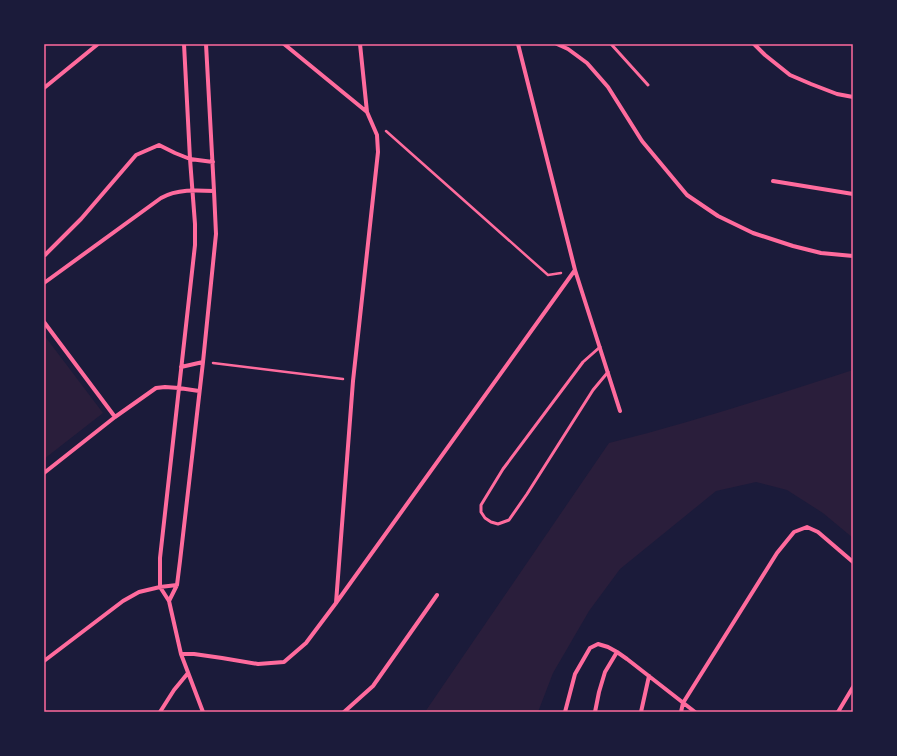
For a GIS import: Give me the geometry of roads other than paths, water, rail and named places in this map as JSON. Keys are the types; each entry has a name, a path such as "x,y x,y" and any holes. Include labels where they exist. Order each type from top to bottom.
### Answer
{"street":[{"path":"44,88 98,44"},
{"path":"184,44 195,245 160,558 160,587 169,601 181,654 203,712"},
{"path":"169,601 177,585 203,362 216,234 206,44"},
{"path":"284,44 367,112"},
{"path":"336,603 353,380 378,152 377,135 367,112 360,44"},
{"path":"518,44 575,270 620,411"},
{"path":"557,44 568,49 588,63 608,87 642,141 687,195 718,216 753,233 793,246 821,252 853,256"},
{"path":"754,44 790,75 837,94 853,97"},
{"path":"45,255 81,219 136,155 159,145 190,159 213,162"},
{"path":"773,181 853,194"},
{"path":"44,283 161,198 171,194 192,190 214,191"},
{"path":"181,654 222,658 258,664 284,662 306,643 575,270"},
{"path":"44,322 115,417"},
{"path":"181,367 203,362"},
{"path":"44,473 115,417 156,388 165,387 199,391"},
{"path":"681,712 683,703 777,553 794,532 807,527 818,532 853,562"},
{"path":"44,662 123,601 139,592 177,585"},
{"path":"344,712 373,686 437,595"},
{"path":"565,712 575,674 590,648 598,644 617,652 695,712"},
{"path":"595,712 605,672 617,652"},
{"path":"160,712 174,690 188,673"},
{"path":"641,712 649,676"},
{"path":"838,712 853,687"}],"lane":[{"path":"610,44 648,85"},
{"path":"600,347 583,362 503,469 481,505 481,512 485,518 498,524 509,520 593,390 608,372"}]}
